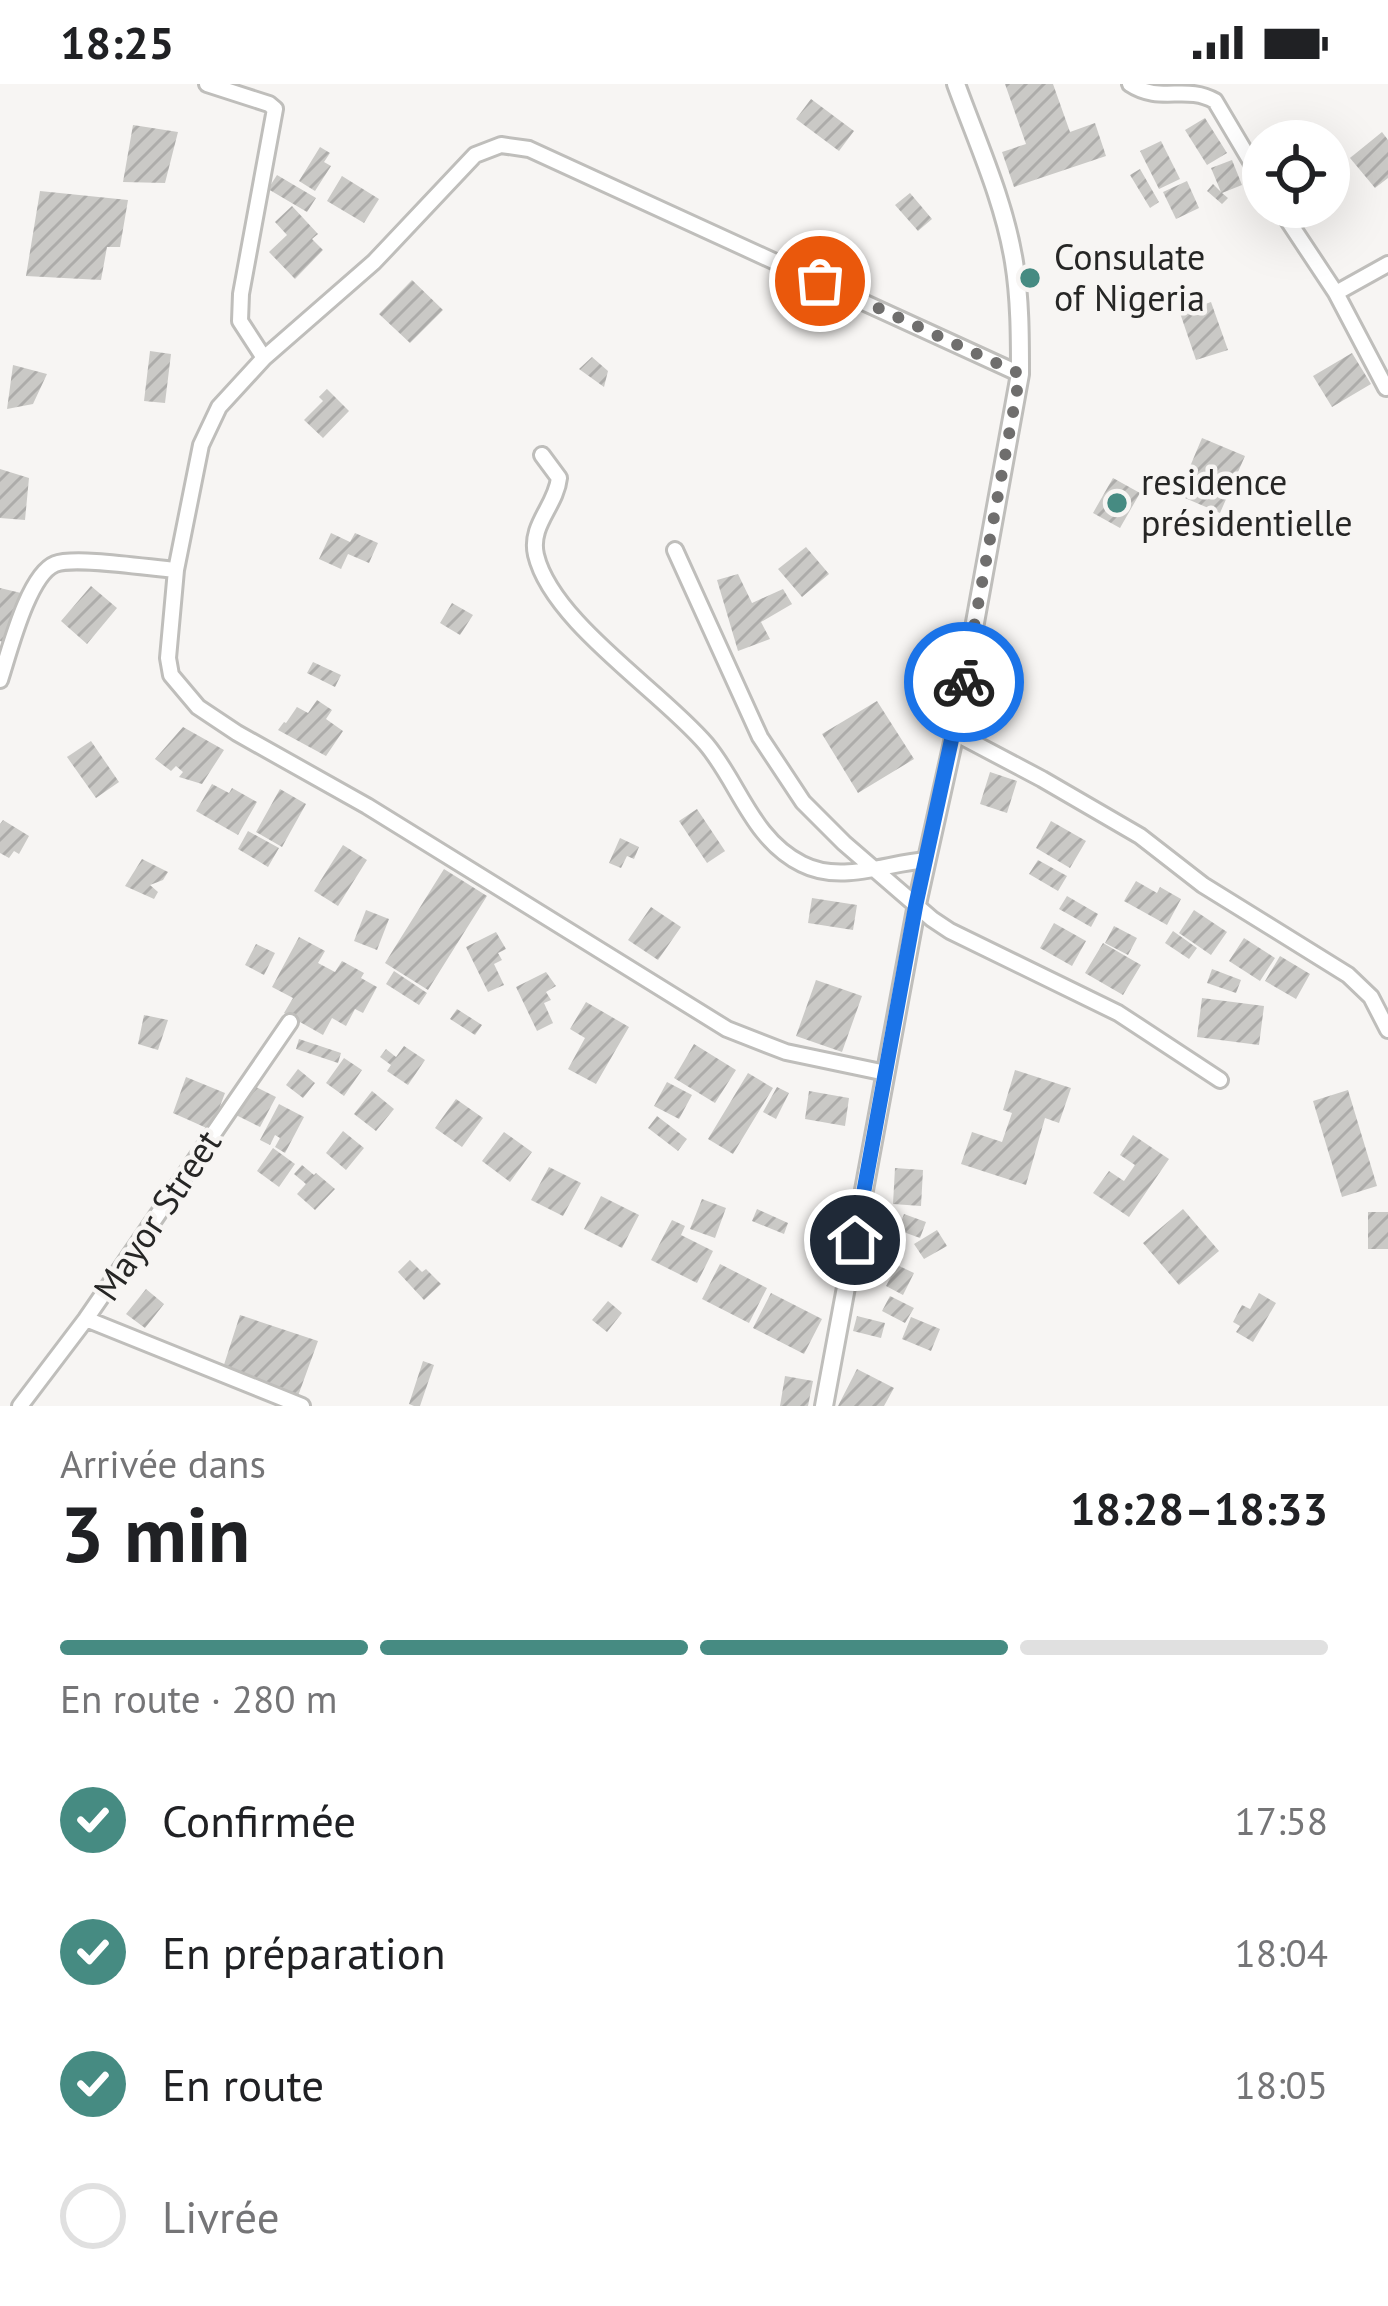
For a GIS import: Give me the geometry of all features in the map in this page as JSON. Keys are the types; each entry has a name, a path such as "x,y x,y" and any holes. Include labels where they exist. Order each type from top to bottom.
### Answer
{"street":[{"path":"207,84 269,104 274,110 240,321 264,358"},
{"path":"824,1406 1020,374 1013,260 997,194 956,84"},
{"path":"1130,84 1153,95 1205,95 1215,101 1242,147"},
{"path":"886,1073 786,1052 727,1029 367,806 237,734 199,707 171,675 168,658 176,569 201,445 219,407 264,358 374,262 475,155 501,145 529,149 1020,374"},
{"path":"1293,228 1336,293 1386,388"},
{"path":"1336,293 1388,263"},
{"path":"542,454 559,478 558,491 535,534 536,556 548,581 570,615 705,742 763,833 800,863 828,873 927,860"},
{"path":"675,550 760,737 802,802 844,843 932,920 1118,1013 1220,1080"},
{"path":"0,680 41,574 56,563 176,569"},
{"path":"955,733 1140,836 1203,885 1348,975 1371,998 1388,1030"},
{"name":"Mayor Street","path":"20,1406 86,1319 290,1022"},
{"path":"86,1319 302,1406"}],"building":[{"path":"1005,84 1053,84 1070,132 1095,123 1106,156 1014,187 1002,152 1026,144"},
{"path":"811,99 854,131 839,151 796,119"},
{"path":"1205,118 1227,153 1207,165 1185,130"},
{"path":"133,125 178,132 165,183 123,182"},
{"path":"1382,132 1388,140 1388,178 1375,188 1350,158"},
{"path":"1161,141 1180,179 1159,189 1140,151"},
{"path":"320,147 330,153 324,162 331,166 315,191 299,181"},
{"path":"1232,160 1242,185 1222,193 1228,198 1222,204 1207,191 1213,184 1221,192 1211,168"},
{"path":"1140,169 1159,202 1150,208 1130,175"},
{"path":"277,175 316,198 307,212 268,189"},
{"path":"342,176 379,199 364,223 327,201"},
{"path":"1187,181 1199,208 1176,219 1163,192"},
{"path":"40,191 128,200 120,247 107,247 101,280 26,276"},
{"path":"910,193 932,219 918,231 895,205"},
{"path":"292,206 318,234 312,239 323,250 295,279 269,252 287,235 275,222"},
{"path":"412,280 443,310 410,343 379,314"},
{"path":"1211,302 1228,350 1196,360 1180,313"},
{"path":"150,351 171,354 165,403 144,401"},
{"path":"1352,353 1371,384 1332,407 1313,376"},
{"path":"592,357 608,371 604,387 579,369"},
{"path":"13,365 47,374 33,404 7,409"},
{"path":"327,389 349,411 323,438 304,420 323,401 319,397"},
{"path":"1202,438 1245,456 1220,513 1178,495"},
{"path":"0,469 29,478 25,520 0,518"},
{"name":"residence présidentielle","path":"1113,478 1140,493 1120,528 1093,513"},
{"path":"331,533 350,542 355,533 378,543 369,563 348,554 341,569 319,559"},
{"path":"806,547 829,574 802,597 778,569"},
{"path":"738,574 752,603 783,589 792,604 761,622 770,639 738,651 717,580"},
{"path":"91,586 117,608 87,644 61,621"},
{"path":"0,588 21,593 9,644 0,641"},
{"path":"452,603 473,615 460,635 440,623"},
{"path":"313,662 341,675 335,687 307,673"},
{"path":"317,700 332,710 326,719 343,731 326,756 278,730 297,707 308,713"},
{"path":"877,701 914,759 858,793 822,734"},
{"path":"183,727 224,750 202,784 179,777 183,772 176,766 171,771 155,759"},
{"path":"91,741 119,782 96,798 67,757"},
{"path":"990,772 1017,781 1007,813 980,804"},
{"path":"212,784 229,793 232,788 257,802 238,835 196,811"},
{"path":"280,789 306,804 282,847 256,832"},
{"path":"697,809 725,851 707,863 679,821"},
{"path":"3,820 29,836 19,854 14,851 9,858 0,853"},
{"path":"1051,821 1086,841 1070,868 1036,848"},
{"path":"248,831 279,848 268,867 238,849"},
{"path":"620,838 639,847 634,859 627,856 621,868 609,863"},
{"path":"343,845 367,860 338,906 314,891"},
{"path":"142,859 168,872 150,885 158,892 154,899 125,886"},
{"path":"1038,860 1067,876 1058,891 1029,874"},
{"path":"444,869 487,896 428,990 385,963"},
{"path":"1136,881 1181,899 1167,925 1124,901"},
{"path":"1067,896 1098,914 1091,927 1059,909"},
{"path":"812,898 857,905 853,930 808,923"},
{"path":"651,907 681,927 658,960 628,940"},
{"path":"366,910 389,919 377,950 354,941"},
{"path":"1194,910 1227,932 1211,955 1179,933"},
{"path":"1054,923 1086,941 1072,966 1040,948"},
{"path":"1114,926 1137,938 1128,955 1105,943"},
{"path":"1173,931 1197,948 1189,959 1165,943"},
{"path":"496,932 506,949 498,953 502,960 494,964 504,985 488,992 466,947"},
{"path":"299,937 325,951 318,963 335,972 342,961 377,987 363,1013 355,1009 346,1026 332,1018 323,1035 284,1013 293,998 272,987"},
{"path":"1244,938 1275,958 1260,981 1229,961"},
{"path":"1103,943 1141,965 1123,995 1085,973"},
{"path":"256,944 275,953 264,975 245,965"},
{"path":"1280,956 1310,974 1296,999 1265,981"},
{"path":"1212,969 1241,980 1236,993 1207,983"},
{"path":"394,971 427,993 419,1005 386,984"},
{"path":"546,972 556,986 546,992 551,1000 544,1003 553,1023 537,1031 516,987"},
{"path":"816,980 862,996 842,1052 796,1036"},
{"path":"1202,998 1264,1006 1259,1045 1197,1037"},
{"path":"586,1002 629,1027 596,1084 568,1069 585,1038 570,1029"},
{"path":"457,1009 482,1025 475,1035 450,1019"},
{"path":"144,1015 168,1020 158,1050 138,1044"},
{"path":"299,1039 341,1053 338,1063 296,1049"},
{"path":"694,1044 736,1070 715,1103 674,1078"},
{"path":"404,1046 425,1060 408,1085 387,1071 391,1065 380,1057 386,1049 396,1057"},
{"path":"344,1058 362,1070 344,1096 326,1083"},
{"path":"298,1069 315,1083 303,1098 286,1085"},
{"path":"1015,1070 1071,1088 1059,1123 1045,1118 1026,1185 961,1164 972,1132 1002,1142 1012,1113 1003,1110"},
{"path":"748,1073 773,1088 733,1154 708,1139"},
{"path":"186,1077 225,1093 211,1130 173,1113"},
{"path":"667,1082 692,1095 679,1119 654,1106"},
{"path":"252,1085 276,1097 260,1127 236,1115"},
{"path":"777,1087 789,1093 776,1119 763,1112"},
{"path":"1348,1090 1377,1186 1342,1197 1313,1101"},
{"path":"372,1091 394,1109 376,1131 354,1114"},
{"path":"809,1091 849,1098 845,1126 805,1119"},
{"path":"456,1099 483,1118 462,1147 435,1128"},
{"path":"279,1104 304,1117 285,1153 275,1147 280,1138 275,1135 270,1145 260,1140"},
{"path":"657,1116 687,1139 678,1151 648,1128"},
{"path":"343,1131 364,1148 346,1170 326,1153"},
{"path":"504,1132 532,1152 510,1182 482,1161"},
{"path":"1133,1135 1169,1159 1129,1217 1093,1193 1109,1171 1124,1181 1135,1165 1120,1155"},
{"path":"273,1148 295,1164 279,1187 257,1171"},
{"path":"302,1165 335,1189 315,1210 297,1194 306,1184 294,1174"},
{"path":"549,1167 581,1183 563,1216 531,1200"},
{"path":"895,1168 923,1170 921,1206 893,1204"},
{"path":"601,1196 639,1215 622,1248 584,1229"},
{"path":"702,1199 726,1208 715,1238 690,1229"},
{"path":"757,1209 788,1223 784,1234 752,1221"},
{"path":"1183,1209 1219,1251 1179,1285 1143,1243"},
{"path":"1368,1212 1388,1212 1388,1249 1368,1249"},
{"path":"904,1214 926,1222 920,1238 898,1230"},
{"path":"672,1220 685,1226 681,1235 713,1251 697,1283 651,1260"},
{"path":"937,1230 947,1246 924,1259 914,1244"},
{"path":"410,1260 441,1284 424,1300 398,1272"},
{"path":"720,1264 767,1288 749,1323 702,1299"},
{"path":"897,1265 914,1273 903,1295 886,1286"},
{"path":"146,1289 164,1304 145,1328 126,1314"},
{"path":"771,1293 822,1319 804,1354 753,1328"},
{"path":"1259,1293 1276,1303 1253,1342 1236,1332 1240,1326 1233,1322 1242,1305 1250,1309"},
{"path":"890,1296 914,1308 905,1323 882,1311"},
{"path":"608,1301 622,1313 607,1332 592,1320"},
{"path":"240,1315 318,1341 298,1396 221,1374"},
{"path":"857,1316 885,1323 881,1338 853,1331"},
{"path":"911,1317 940,1329 931,1351 902,1339"},
{"path":"423,1361 434,1365 420,1406 414,1406 409,1404"},
{"path":"857,1369 894,1388 884,1406 838,1406"},
{"path":"785,1376 813,1381 808,1406 780,1406"}],"way so far":[{"path":"820,281 1020,374 964,682"}],"place":[{"name":"Consulate of Nigeria","path":"1030,278"},
{"name":"residence présidentielle","path":"1117,503"}],"route":[{"path":"855,1240 916,904 964,682"}]}
